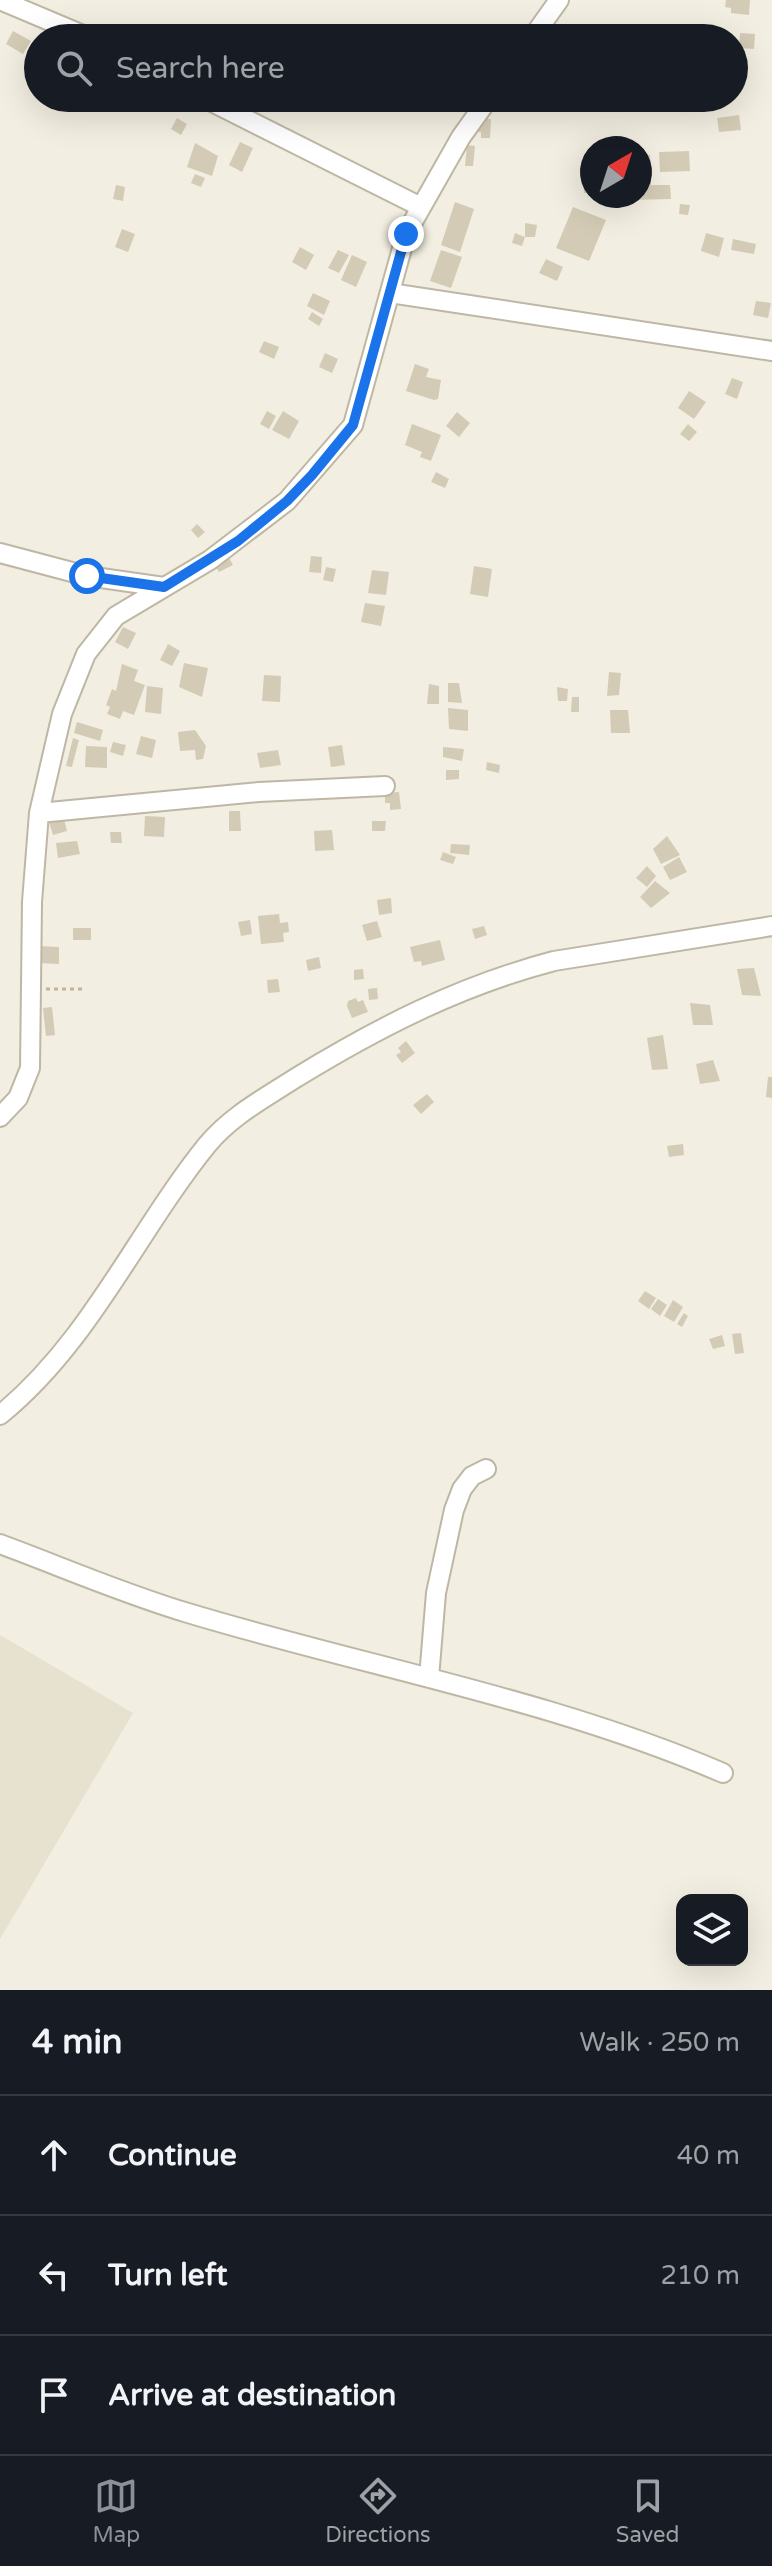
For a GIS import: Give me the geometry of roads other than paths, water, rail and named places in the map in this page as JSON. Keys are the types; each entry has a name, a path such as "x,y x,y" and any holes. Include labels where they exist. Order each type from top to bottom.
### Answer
{"street":[{"path":"0,0 57,24"},
{"path":"542,24 559,0"},
{"path":"232,112 421,207"},
{"path":"0,1117 18,1098 30,1068 30,989 39,813 62,714 86,654 116,616 210,560 287,501 353,425 406,234 461,137 479,112"},
{"path":"390,293 772,351"},
{"path":"0,553 87,576 164,587"},
{"path":"39,813 259,792 385,786"},
{"path":"0,1415 69,1345 208,1144 242,1112 398,1019 482,983 554,961 772,926"},
{"path":"429,1678 436,1593 454,1510 462,1489 472,1476 486,1469"},
{"path":"0,1544 186,1613 531,1703 670,1750 723,1773"}]}
